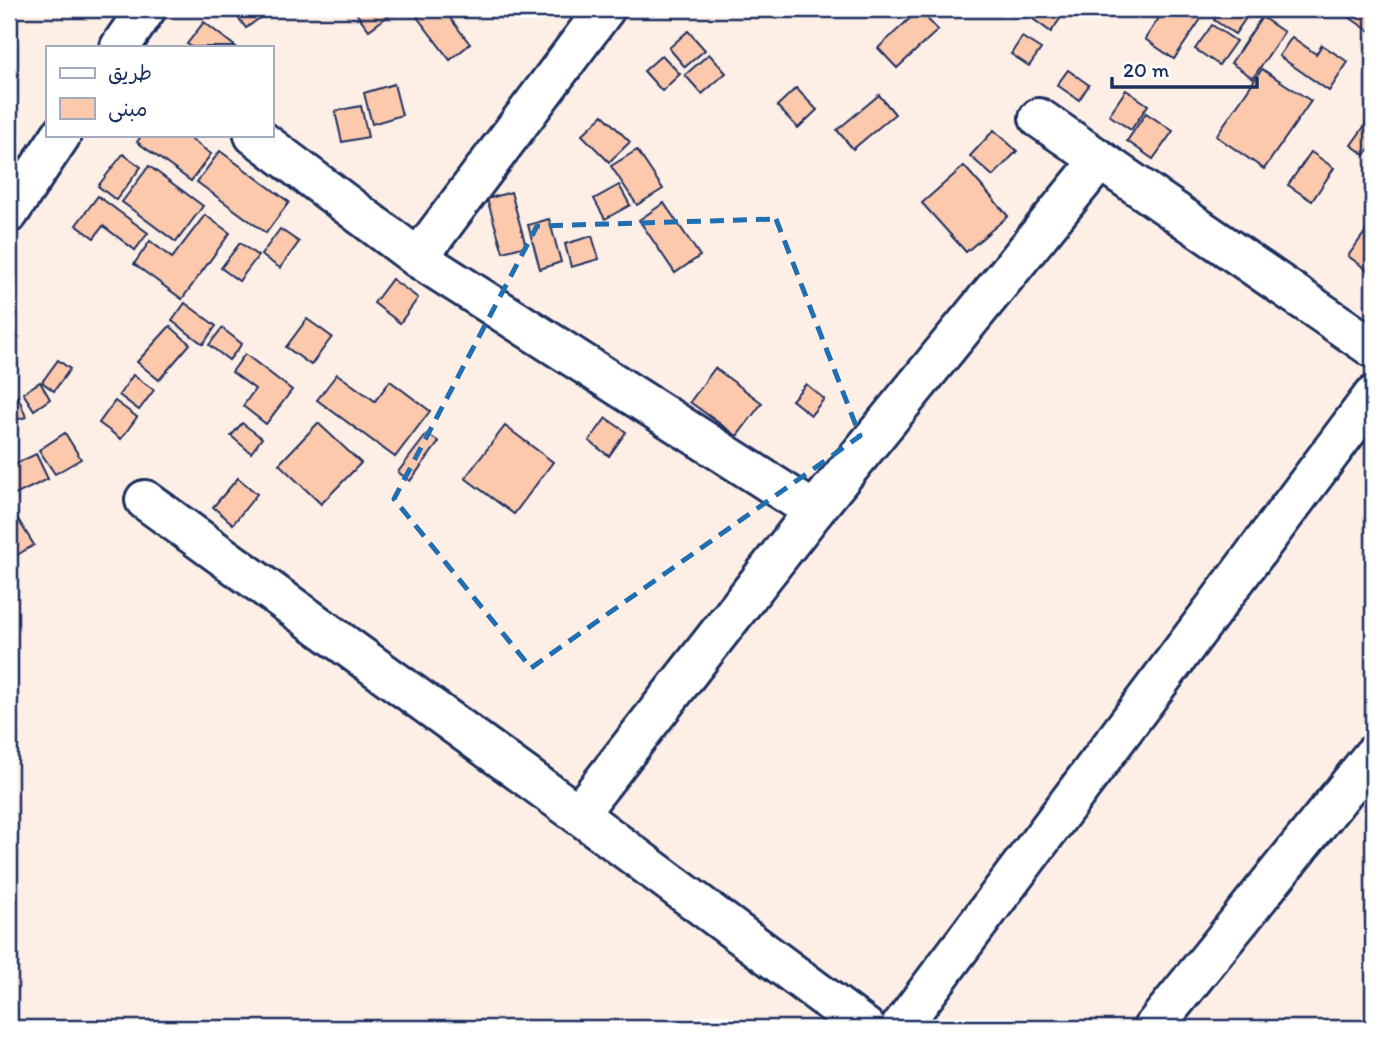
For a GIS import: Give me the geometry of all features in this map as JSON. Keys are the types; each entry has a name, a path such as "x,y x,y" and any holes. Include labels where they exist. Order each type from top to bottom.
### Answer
{"street":[{"path":"418,258 605,9"},
{"path":"1039,118 1373,348"},
{"path":"9,214 60,136"},
{"path":"255,136 418,258 814,511"},
{"path":"578,814 814,511 1100,160"},
{"path":"900,1028 1373,396"},
{"path":"145,500 578,814 866,1028"},
{"path":"1153,1028 1373,755"}],"highlighted area":[{"path":"776,219 860,436 531,668 394,499 537,226"}],"building":[{"path":"232,9 266,9 268,12 246,28"},
{"path":"353,9 394,9 395,11 369,30"},
{"path":"428,9 443,9 470,44 450,60 417,17"},
{"path":"1040,9 1066,10 1051,32 1033,19"},
{"path":"1165,9 1193,9 1203,16 1174,59 1145,39"},
{"path":"1222,9 1252,9 1235,34 1214,20"},
{"path":"1350,9 1373,9 1373,26 1369,31 1346,15"},
{"path":"919,10 938,30 897,68 878,48"},
{"path":"1262,17 1284,32 1253,78 1231,63"},
{"path":"204,22 235,46 190,46 187,44"},
{"path":"1212,25 1236,41 1219,65 1195,49"},
{"path":"688,31 705,50 685,67 669,48"},
{"path":"1022,37 1041,49 1029,66 1011,54"},
{"path":"1292,37 1316,54 1322,45 1348,62 1329,91 1279,56"},
{"path":"709,54 726,73 702,94 685,75"},
{"path":"662,55 680,74 662,91 644,71"},
{"path":"1262,69 1311,101 1264,169 1216,136"},
{"path":"1068,70 1089,85 1079,100 1057,85"},
{"path":"394,84 402,115 372,124 364,93"},
{"path":"796,88 817,110 798,128 777,106"},
{"path":"1126,90 1148,105 1131,130 1109,115"},
{"path":"879,95 895,114 853,149 837,130"},
{"path":"361,106 368,137 342,142 335,111"},
{"path":"1146,113 1173,131 1153,159 1127,141"},
{"path":"603,115 630,142 609,162 582,135"},
{"path":"1371,117 1373,143 1365,155 1351,145"},
{"path":"994,130 1017,151 993,176 970,156"},
{"path":"141,136 186,136 211,154 191,181 137,142"},
{"path":"637,150 663,189 637,205 611,166"},
{"path":"220,151 289,202 266,233 197,182"},
{"path":"1311,152 1334,168 1312,201 1288,185"},
{"path":"123,154 141,167 116,200 98,186"},
{"path":"149,166 203,206 176,242 122,202"},
{"path":"964,166 1008,216 966,252 922,203"},
{"path":"619,185 630,205 605,219 594,199"},
{"path":"511,192 526,246 503,252 487,199"},
{"path":"98,196 148,233 135,250 103,226 94,238 76,225"},
{"path":"664,203 700,256 675,273 639,220"},
{"path":"205,215 230,233 182,299 134,264 150,241 172,258"},
{"path":"549,219 561,262 540,269 528,225"},
{"path":"280,229 299,242 280,268 261,255"},
{"path":"1366,231 1373,236 1373,274 1348,256"},
{"path":"592,236 599,259 571,267 565,244"},
{"path":"240,243 258,256 239,281 221,268"},
{"path":"392,279 418,298 400,323 374,303"},
{"path":"185,303 216,326 203,344 172,321"},
{"path":"307,319 332,337 311,365 286,347"},
{"path":"170,326 190,344 159,380 137,362"},
{"path":"222,328 242,344 229,360 209,345"},
{"path":"9,331 19,337 9,352"},
{"path":"245,354 292,390 266,424 243,406 255,389 232,372"},
{"path":"58,360 70,369 54,391 42,382"},
{"path":"715,368 762,403 737,436 690,402"},
{"path":"337,374 375,401 390,381 430,411 395,457 317,400"},
{"path":"133,375 154,390 139,410 119,395"},
{"path":"40,382 50,399 34,410 23,393"},
{"path":"806,384 824,399 811,415 792,400"},
{"path":"18,396 26,417 9,422 9,399"},
{"path":"115,401 137,417 121,439 99,423"},
{"path":"606,418 626,432 609,456 589,441"},
{"path":"242,423 262,438 251,453 231,436"},
{"path":"318,423 361,463 321,504 279,464"},
{"path":"505,426 553,462 514,514 465,478"},
{"path":"65,433 81,459 55,474 39,450"},
{"path":"427,434 439,442 410,481 398,472"},
{"path":"36,454 48,479 15,495 9,481 9,467"},
{"path":"238,478 257,494 233,524 213,507"},
{"path":"9,505 34,545 10,559 9,557"}]}
